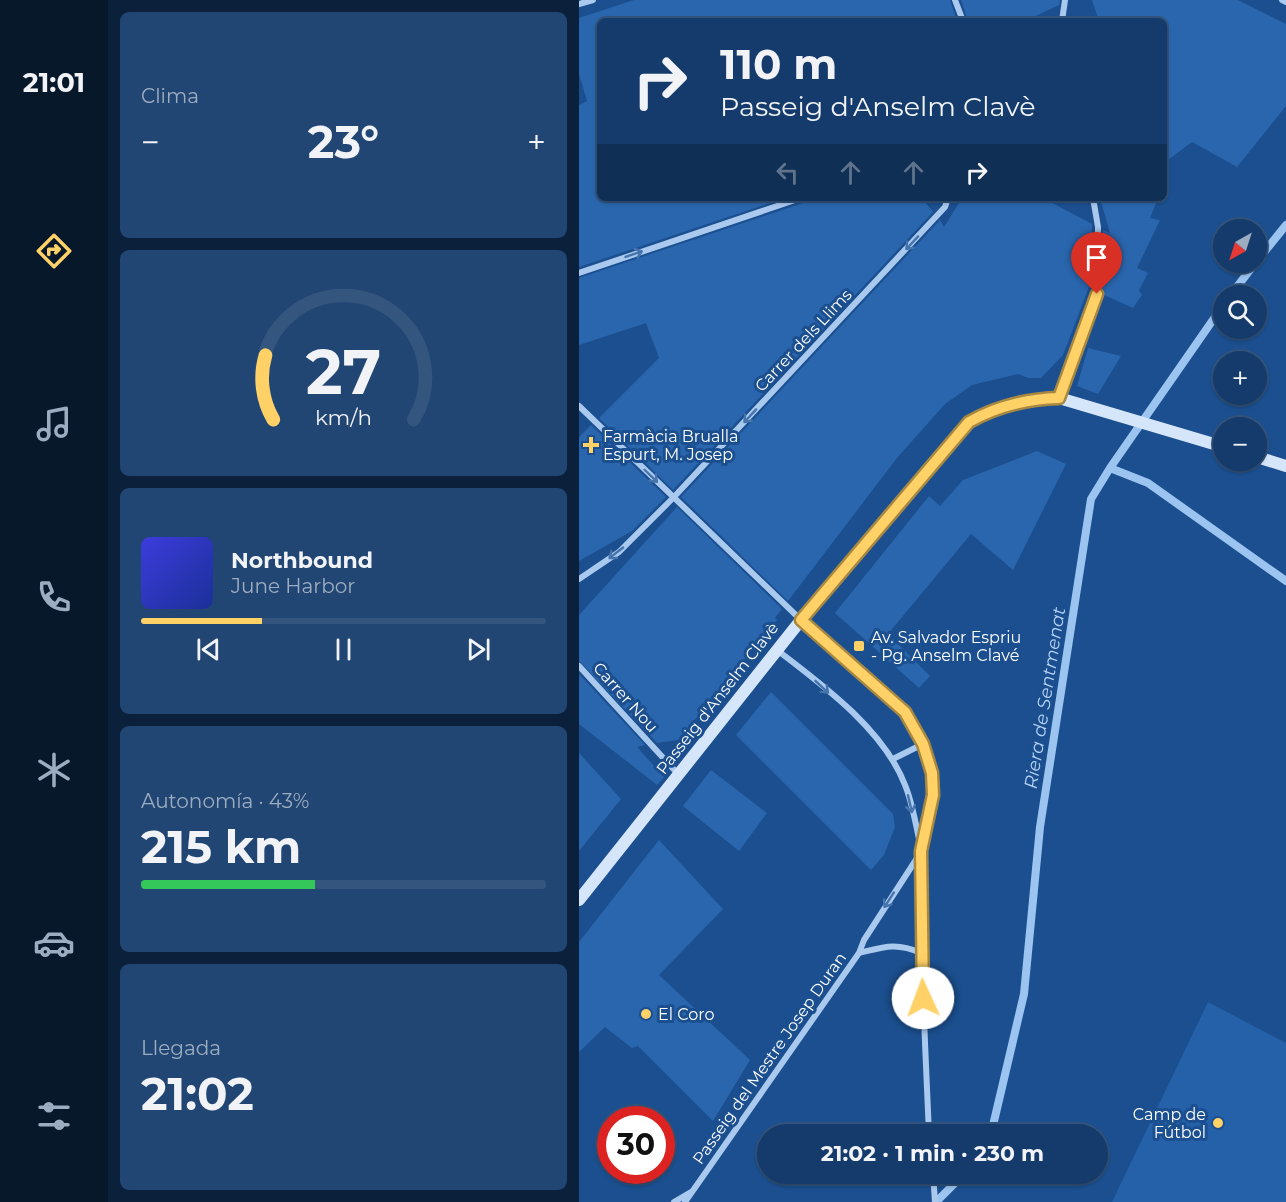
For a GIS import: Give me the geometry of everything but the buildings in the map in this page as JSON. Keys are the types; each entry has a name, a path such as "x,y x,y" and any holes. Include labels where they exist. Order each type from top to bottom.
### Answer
{"street":[{"path":"579,4 593,0"},
{"path":"955,0 962,18"},
{"path":"1062,18 1065,0"},
{"path":"579,273 792,201"},
{"name":"Carrer dels Llims","path":"579,579 619,552 673,498 945,207 947,201"},
{"path":"1059,398 1097,294 1098,227 1092,201"},
{"name":"Passeig d'Anselm Clavè","path":"579,900 801,620 969,422 987,412 1014,403 1059,398 1213,444"},
{"path":"579,406 801,620 905,712 923,744 932,773 933,795 921,851 921,953 929,1124"},
{"path":"1267,460 1286,466"},
{"path":"777,650 812,677 876,736 893,759 906,786 921,851 864,940 859,953"},
{"name":"Carrer Nou","path":"579,666 678,774"},
{"path":"893,759 923,744"},
{"name":"Passeig del Mestre Josep Duran","path":"685,1202 859,953 893,945 921,953"},
{"path":"934,1184 935,1202"},
{"path":"674,1202 694,1190"}],"shaded area":[{"name":"Camp de Fútbol","path":"1208,1002 1286,1043 1286,1202 1112,1202"}],"waterway":[{"name":"Riera de Sentmenat","path":"1267,249 1286,225"},
{"name":"Riera de Sentmenat","path":"1238,285 1248,273"},
{"name":"Riera de Sentmenat","path":"993,1124 1024,994 1040,827 1091,499 1213,320"},
{"path":"1110,468 1148,483 1286,581"},
{"name":"Riera de Sentmenat","path":"936,1202 954,1184"}],"place":[{"name":"Farmàcia Brualla Espurt, M. Josep","path":"591,445"},
{"name":"Av. Salvador Espriu - Pg. Anselm Clavé","path":"859,646"},
{"name":"El Coro","path":"646,1014"},
{"name":"Camp de Fútbol","path":"1218,1123"}],"route":[{"path":"923,998 921,851 933,795 932,773 923,744 905,712 801,620 969,422 987,412 1014,403 1059,398 1097,294"}]}
